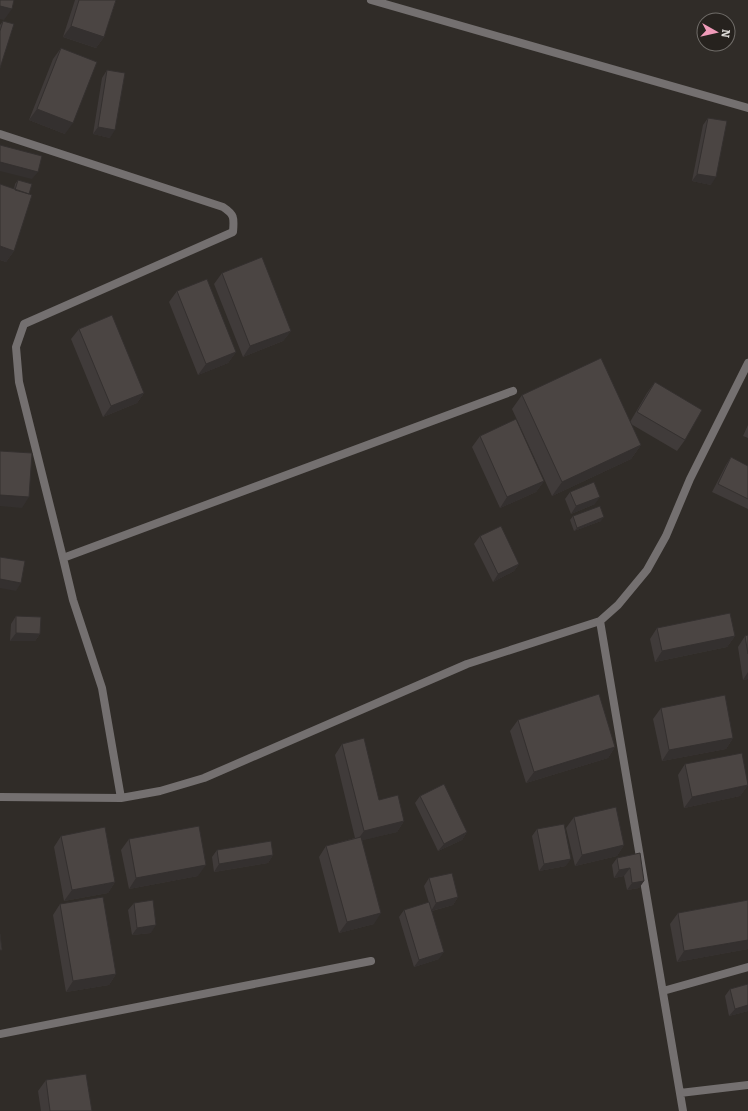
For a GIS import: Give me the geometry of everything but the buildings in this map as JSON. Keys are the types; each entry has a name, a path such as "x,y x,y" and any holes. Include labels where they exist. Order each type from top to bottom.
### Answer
{"street":[{"path":"371,0 748,108"},
{"path":"0,134 222,207 231,213 234,219 233,232 24,324 16,347 19,382 73,600 102,688 121,798"},
{"path":"0,798 121,798 160,790 204,778 467,664 600,621 618,605 648,570 666,536 690,479 748,363"},
{"path":"63,558 513,391"},
{"path":"600,621 683,1111"},
{"path":"0,1034 371,961"},
{"path":"663,991 748,967"},
{"path":"680,1093 748,1085"}]}
